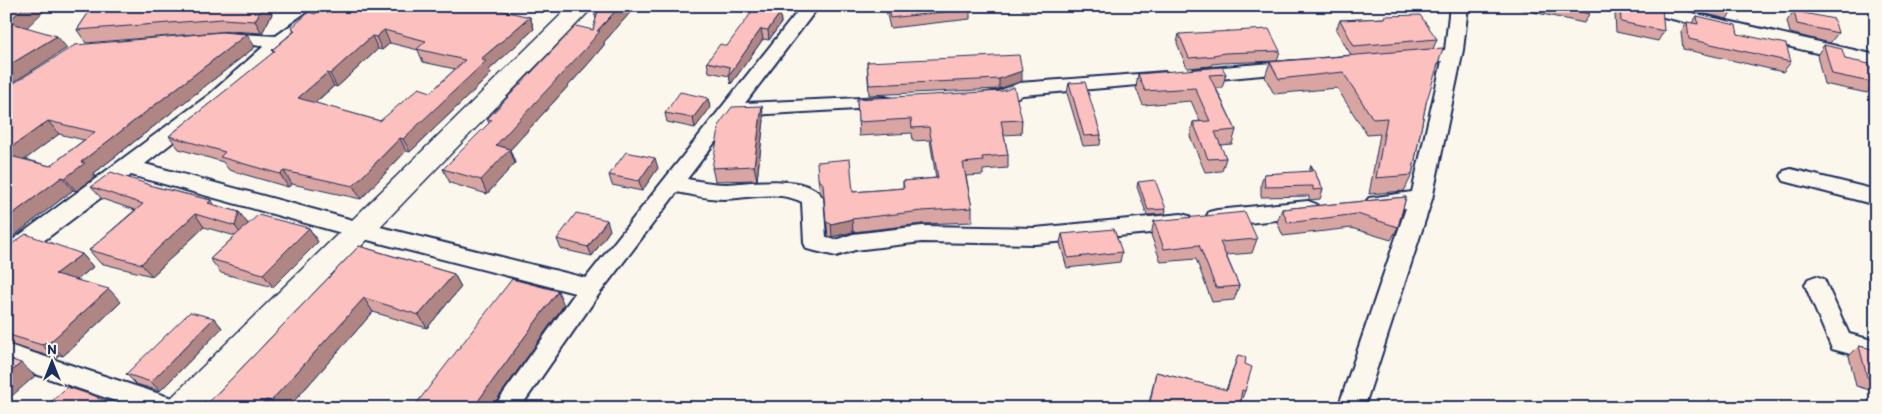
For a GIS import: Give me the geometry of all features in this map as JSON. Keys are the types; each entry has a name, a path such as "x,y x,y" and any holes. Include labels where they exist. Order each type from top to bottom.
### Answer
{"main road":[{"path":"183,408 583,6"}],"street":[{"path":"6,257 128,168 217,98 280,42 329,6"},
{"path":"506,408 591,288 812,6"},
{"path":"1351,408 1421,198 1453,55 1459,6"},
{"path":"1638,6 1876,61"},
{"path":"203,39 230,38 280,42"},
{"path":"1394,59 1453,55"},
{"path":"973,98 1002,97 1019,89 1315,66"},
{"path":"730,110 905,102"},
{"path":"128,168 360,230 591,288"},
{"path":"1791,176 1876,198"},
{"path":"672,184 715,191 800,190 812,198 815,244 836,248 853,242 922,234 1035,236 1421,198"},
{"path":"1816,284 1840,342 1876,351"},
{"path":"6,354 168,408"}],"building":[{"path":"10,6 25,6 8,22 57,36 6,67 6,10"},
{"path":"93,6 263,6 255,21 222,19 77,30"},
{"path":"325,6 402,6 412,8 414,6 482,6 530,17 481,59 486,61 403,139 400,138 353,186 284,171 280,174 220,157 225,152 169,136 275,51 272,50 295,31 292,27 309,12 315,14","holes":["384,30 426,41 417,49 465,60 431,92 419,88 380,121 298,98 327,73 330,74 372,36 376,37"]},
{"path":"596,6 620,6 597,31 600,31 585,49 496,145 510,149 481,180 443,169 492,120 487,119 576,26 593,30 599,7"},
{"path":"887,6 969,6 970,9 890,18"},
{"path":"1555,6 1589,6 1589,14"},
{"path":"1620,6 1662,7 1664,31 1621,22"},
{"path":"1720,6 1733,6 1733,9"},
{"path":"754,9 780,13 768,30 761,29 729,75 730,67 707,62 720,44 727,46"},
{"path":"1794,11 1834,19 1838,33 1797,24"},
{"path":"1420,15 1437,39 1354,46 1340,20 1386,18 1385,16"},
{"path":"1697,16 1736,25 1738,34 1786,44 1791,62 1689,39 1687,22 1698,24"},
{"path":"1269,29 1280,51 1225,53 1189,58 1179,34"},
{"path":"222,32 247,34 81,162 85,163 65,178 62,177 6,219 6,155 50,166 95,132 48,121 6,151 6,88 75,45"},
{"path":"1824,45 1842,49 1845,59 1869,64 1875,83 1832,74"},
{"path":"1443,48 1426,103 1412,175 1376,178 1387,118 1373,119 1343,72 1279,79 1270,62"},
{"path":"1019,55 1022,71 999,79 869,85 867,62"},
{"path":"1222,67 1226,74 1209,75 1236,130 1215,132 1226,158 1208,159 1193,122 1210,121 1195,88 1145,91 1138,74"},
{"path":"1085,82 1101,135 1084,136 1069,83"},
{"path":"1014,87 1022,120 1001,121 1008,155 982,157 983,161 963,163 972,208 922,211 852,219 831,224 826,222 823,184 818,178 817,162 850,159 853,192 904,188 903,181 938,178 929,127 912,128 911,119 858,122 857,99 1003,91"},
{"path":"680,92 708,98 693,118 665,113"},
{"path":"762,106 754,166 712,168 720,123 732,107"},
{"path":"626,152 655,158 639,181 609,175"},
{"path":"1311,165 1323,189 1313,190 1313,186 1265,187 1264,174 1312,171"},
{"path":"111,172 156,187 211,200 208,203 239,212 235,226 195,214 141,264 89,250 143,204 91,187"},
{"path":"1155,180 1166,209 1148,210 1138,182"},
{"path":"1406,197 1398,227 1357,214 1288,223 1282,209"},
{"path":"1245,212 1257,239 1220,242 1239,286 1216,288 1199,245 1164,249 1154,221"},
{"path":"576,213 607,220 588,247 557,239"},
{"path":"258,215 309,228 263,274 210,259"},
{"path":"1114,229 1122,252 1068,258 1062,234"},
{"path":"26,234 82,254 55,274 109,289 49,343 46,342 42,345 6,334 6,248"},
{"path":"359,246 454,274 419,315 364,298 271,401 266,400 258,408 197,408 204,401 208,403"},
{"path":"512,279 558,291 473,408 413,408"},
{"path":"190,312 214,318 151,382 126,374"},
{"path":"1859,346 1876,350 1876,380 1867,377"},
{"path":"1238,355 1246,357 1245,364 1252,367 1245,391 1242,390 1239,408 1149,408 1156,372 1227,390"},
{"path":"6,358 21,363 6,376"},
{"path":"67,387 122,407 58,408 48,405"}]}
